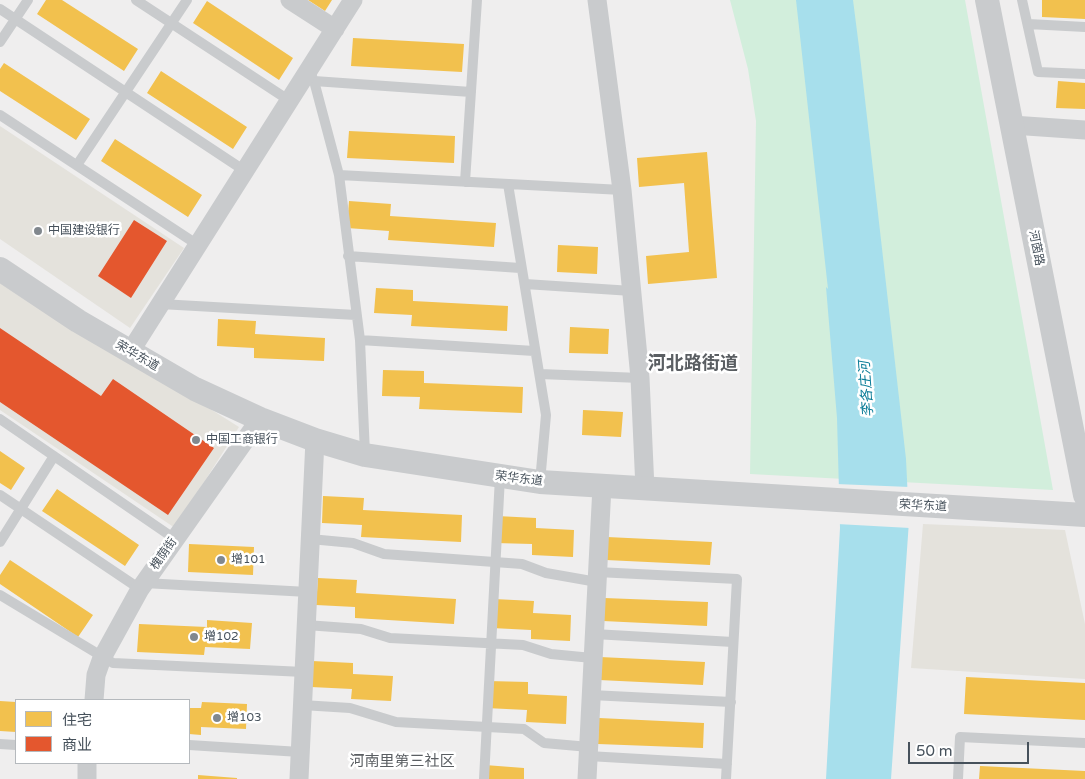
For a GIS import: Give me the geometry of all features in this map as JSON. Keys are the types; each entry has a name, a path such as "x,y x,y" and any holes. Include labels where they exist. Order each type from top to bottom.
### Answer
{"street":[{"path":"290,0 335,29"},
{"path":"130,352 290,101 312,76 335,29 353,0"},
{"path":"597,0 622,190 632,291 640,378 645,489"},
{"name":"河茵路","path":"987,0 1085,495"},
{"path":"1012,125 1085,130"},
{"name":"荣华东道","path":"0,270 130,352 196,389 260,420 365,456 540,482 1085,515"},
{"name":"槐荫街","path":"94,699 96,675 102,658 142,586 260,420"},
{"path":"299,779 315,440"},
{"path":"587,779 602,486"},
{"path":"87,779 88,764"}],"lane":[{"path":"0,42 28,0"},
{"path":"136,0 290,101"},
{"path":"77,165 186,0"},
{"path":"465,182 477,0"},
{"path":"1022,0 1038,72 1085,74"},
{"path":"0,9 245,171"},
{"path":"1028,24 1085,27"},
{"path":"365,456 360,340 339,175 312,76 471,92"},
{"path":"0,115 198,245"},
{"path":"339,175 622,190"},
{"path":"508,184 520,268 525,284 534,351 540,374 546,415 540,482"},
{"path":"348,256 520,268"},
{"path":"525,284 632,291"},
{"path":"160,304 356,315"},
{"path":"360,340 534,351"},
{"path":"540,374 640,378"},
{"path":"0,419 175,539"},
{"path":"0,542 54,456"},
{"path":"484,779 497,562 500,477"},
{"path":"0,495 142,586 308,592"},
{"path":"310,539 353,543 384,554 522,564 546,574 597,577 737,579 726,779"},
{"path":"0,595 113,663 304,672"},
{"path":"306,625 361,628 390,638 523,645 550,654 592,658"},
{"path":"594,634 733,642"},
{"path":"591,695 730,702"},
{"path":"302,705 350,708 396,722 524,729 544,743 588,752 727,764"},
{"path":"958,779 960,737 1085,743"},
{"path":"0,744 15,745"},
{"path":"190,745 300,752"}],"shaded area":[{"path":"0,126 184,248 130,328 0,239"},
{"path":"0,277 239,427 175,528 0,410"},
{"path":"923,524 1065,530 1085,624 1085,679 911,668"}],"green space":[{"path":"730,0 965,0 1053,490 750,474 756,121 748,69"}],"water":[{"name":"李各庄河","path":"796,0 853,0 859,47 906,459 909,521 891,779 826,779 840,528 837,418 826,287 828,289"}],"pier":[{"path":"836,484 910,487 910,528 837,524"}],"building: 住宅":[{"path":"46,0 62,0 138,49 124,71 37,14"},
{"path":"308,0 332,0 325,11"},
{"path":"1042,0 1085,0 1085,19 1042,17"},
{"path":"207,1 293,58 279,80 193,23"},
{"path":"353,38 464,44 462,72 351,66"},
{"path":"4,63 90,119 76,140 0,91 0,69"},
{"path":"161,71 247,127 233,149 147,93"},
{"path":"1058,81 1085,83 1085,109 1056,108"},
{"path":"349,131 455,136 454,163 347,158"},
{"path":"115,139 202,195 188,217 101,161"},
{"path":"707,152 717,278 648,284 646,256 689,252 684,183 639,187 637,158"},
{"path":"349,201 391,204 390,216 496,223 494,247 388,240 389,231 347,228"},
{"path":"558,245 598,247 597,274 557,272"},
{"path":"376,288 413,290 413,301 508,306 507,331 411,326 412,315 374,313"},
{"path":"218,319 256,321 255,334 325,338 324,361 254,358 254,348 217,346"},
{"path":"570,327 609,329 608,354 569,353"},
{"path":"383,370 424,371 424,383 523,387 522,413 419,409 420,397 382,396"},
{"path":"583,410 623,412 621,437 582,435"},
{"path":"0,451 25,468 11,490 0,483"},
{"path":"57,489 139,545 125,566 42,511"},
{"path":"323,496 364,498 363,510 462,515 461,542 361,537 362,525 322,523"},
{"path":"497,516 536,518 536,528 574,530 573,557 532,555 532,544 495,543"},
{"path":"607,537 712,542 710,565 606,560"},
{"name":"增101","path":"189,544 254,547 253,575 188,572"},
{"path":"10,560 93,615 78,637 0,584 0,575"},
{"path":"318,578 357,580 356,593 456,599 454,624 355,618 355,607 316,605"},
{"path":"604,598 708,602 707,626 603,621"},
{"path":"494,599 534,601 533,613 571,615 570,641 531,639 531,630 492,628"},
{"name":"增102","path":"207,620 252,623 250,649 205,647 204,655 137,652 139,624 207,627"},
{"path":"600,657 705,662 703,685 599,680"},
{"path":"312,661 353,663 353,674 393,676 391,701 351,699 352,689 311,687"},
{"path":"966,677 1085,683 1085,720 964,714"},
{"path":"488,681 528,682 528,694 567,696 566,724 526,722 527,710 486,708"},
{"path":"0,701 15,702 15,732 0,731"},
{"name":"增103","path":"202,702 247,704 246,729 201,727 201,735 190,734 190,708 201,708"},
{"path":"599,718 704,723 703,748 598,744"},
{"path":"485,765 524,768 524,779 484,779"},
{"path":"980,766 1085,771 1085,779 979,779"},
{"path":"198,775 237,778 237,779 198,779"}],"building: 商业":[{"path":"134,220 167,241 131,298 98,276"},
{"path":"0,328 101,396 113,379 214,448 168,515 0,402"}],"place":[{"name":"中国建设银行","path":"38,231"},
{"name":"中国工商银行","path":"196,440"},
{"name":"增101","path":"221,560"},
{"name":"增102","path":"194,637"},
{"name":"增103","path":"217,718"}],"district":[{"name":"河北路街道","path":"693,364"},
{"name":"河南里第三社区","path":"402,762"}]}
